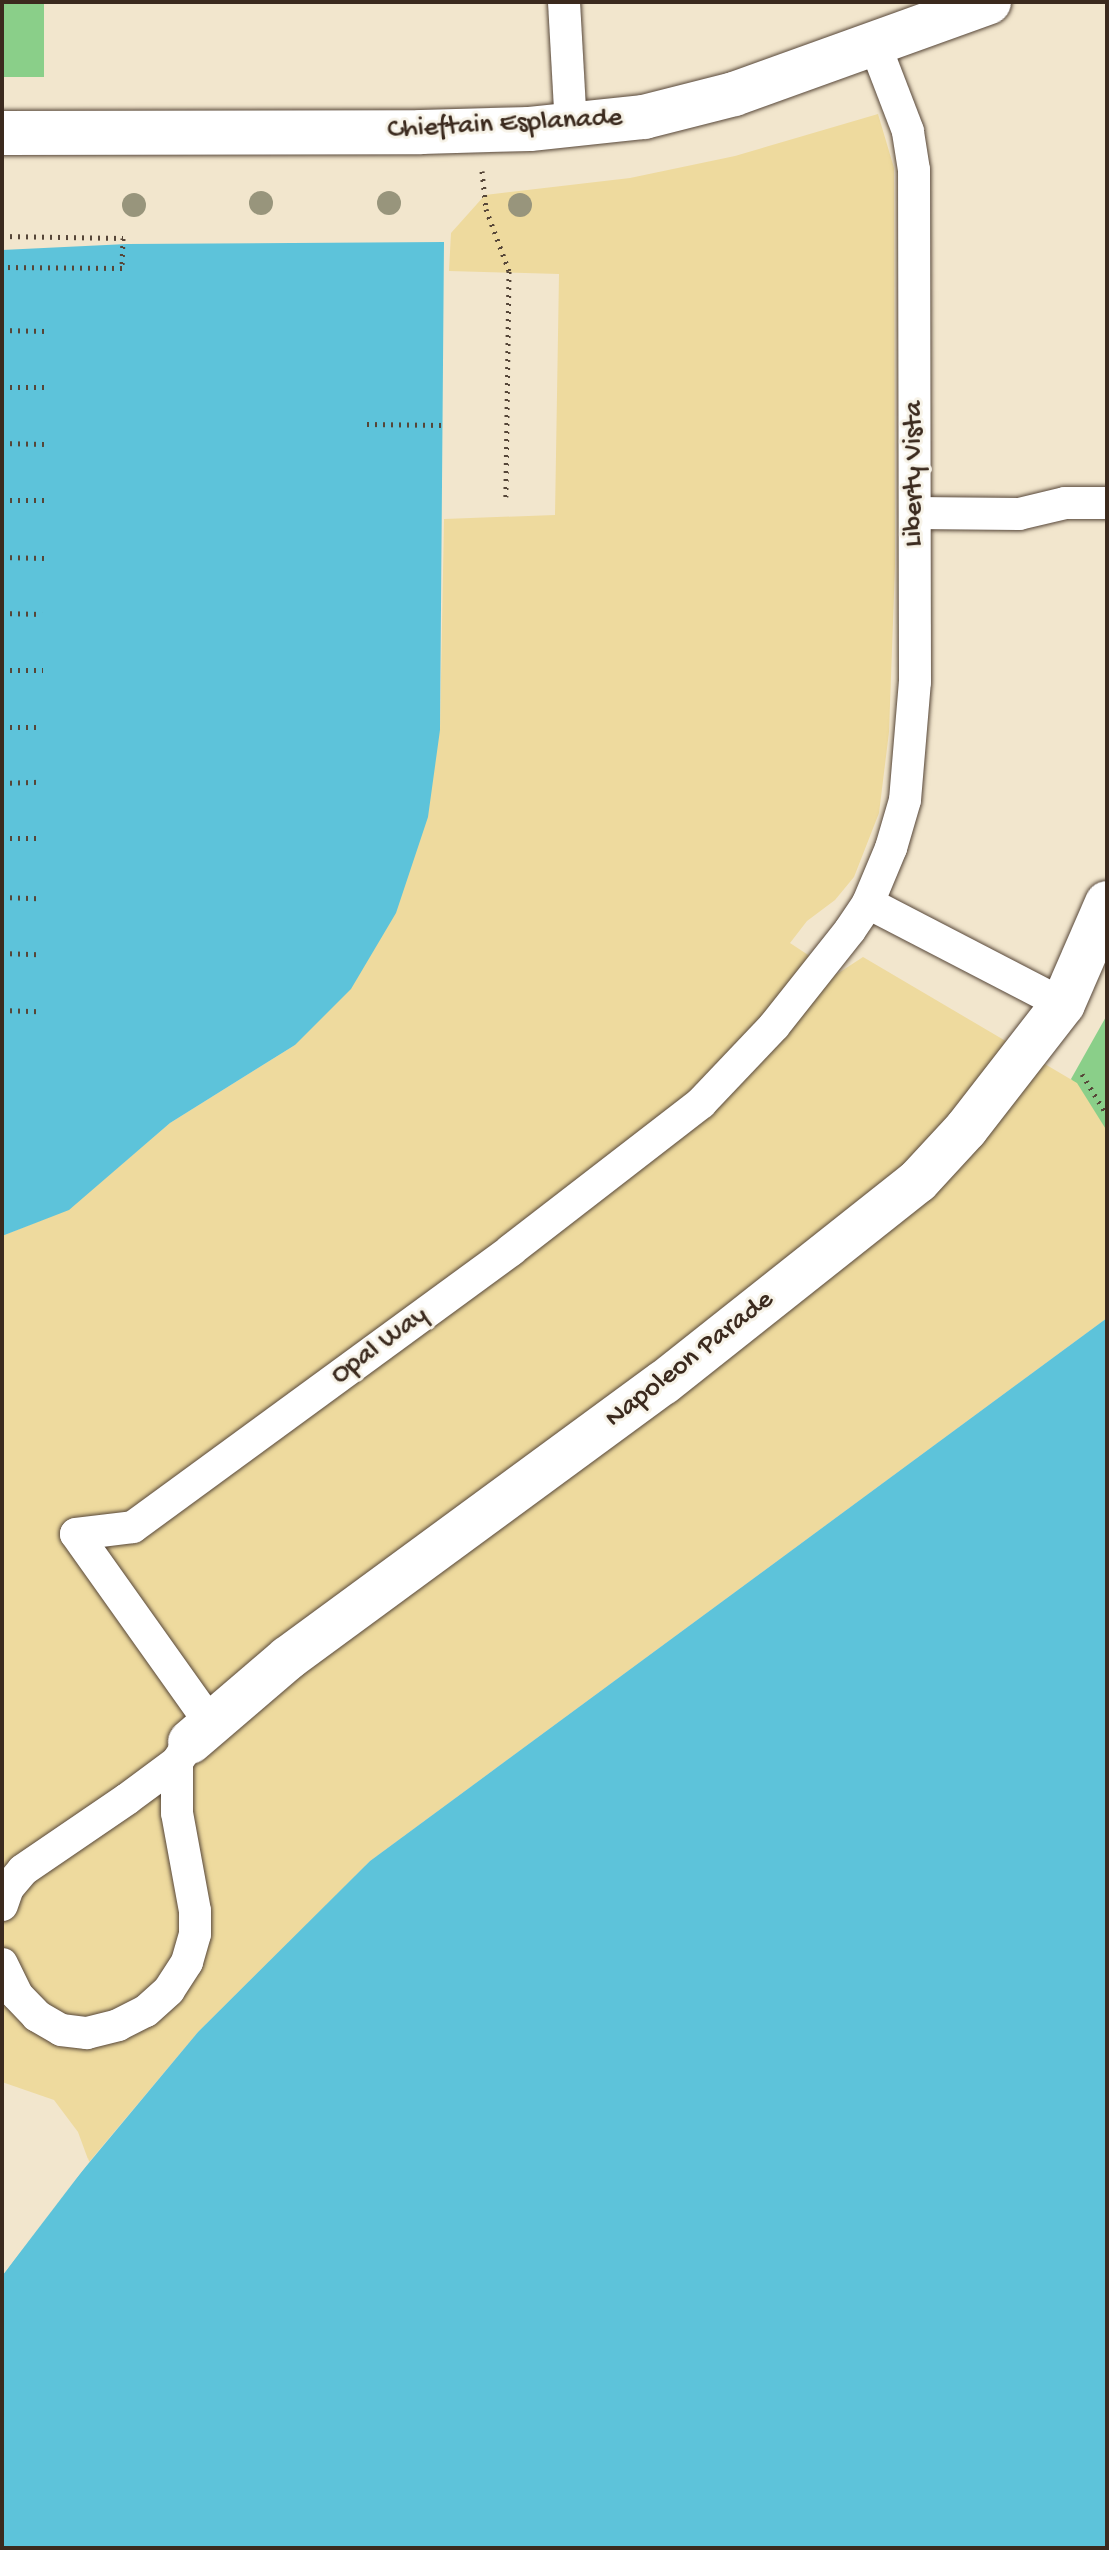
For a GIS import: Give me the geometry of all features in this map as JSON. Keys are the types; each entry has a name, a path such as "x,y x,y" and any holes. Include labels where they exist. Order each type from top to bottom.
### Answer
{"street":[{"path":"564,2 571,126"},
{"name":"Chieftain Esplanade","path":"2,133 482,130 571,126 644,117 734,94 875,45 979,4"},
{"name":"Liberty Vista","path":"828,958 868,903 891,848 905,800 915,682 914,170 908,131 875,45"},
{"path":"916,513 1019,514 1065,503 1107,503"},
{"path":"868,903 1063,1004"},
{"name":"Napoleon Parade","path":"192,1743 288,1658 663,1383 918,1181 966,1129 1063,1004 1107,903"},
{"name":"Opal Way","path":"192,1743 76,1534 133,1527 511,1250 701,1103 774,1026 828,958"},
{"path":"2,1905 8,1888 23,1870 106,1815 192,1743"},
{"path":"2,1964 17,1995 37,2016 61,2030 87,2033 118,2025 146,2011 169,1990 187,1962 195,1934 195,1911 177,1813 192,1743"}],"path":[{"path":"482,130 486,209 509,271 506,497"},
{"path":"2,236 123,238 122,268 2,267"},
{"path":"2,330 45,331"},
{"path":"2,387 44,387"},
{"path":"367,424 444,425"},
{"path":"2,443 44,444"},
{"path":"2,500 44,500"},
{"path":"2,557 44,558"},
{"path":"2,613 42,614"},
{"path":"2,670 43,670"},
{"path":"2,727 41,727"},
{"path":"2,783 40,782"},
{"path":"2,838 39,838"},
{"path":"2,897 38,898"},
{"path":"2,953 38,954"},
{"path":"2,1010 38,1011"},
{"path":"1082,1074 1107,1115"}],"green space":[{"path":"2,2 44,2 44,77 2,77"},
{"path":"1107,1015 1107,1135 1071,1079"}],"sand":[{"path":"878,114 894,168 895,566 889,732 879,813 854,877 835,900 807,921 790,943 837,974 863,957 1077,1083 1107,1131 1107,1318 370,1861 198,2032 89,2162 78,2132 54,2100 2,2082 2,1236 69,1209 170,1123 295,1045 440,730 444,519 555,515 559,274 449,271 451,233 485,195 630,178 735,156"}],"water":[{"path":"444,242 440,730 428,817 396,913 351,989 295,1045 170,1123 69,1210 2,1236 2,250 127,244"},
{"path":"1107,1318 1107,2548 2,2548 2,2276 58,2200 198,2032 370,1861"}],"pier":[{"path":"88,2158 89,2162 2,2276 2,2269"}]}
